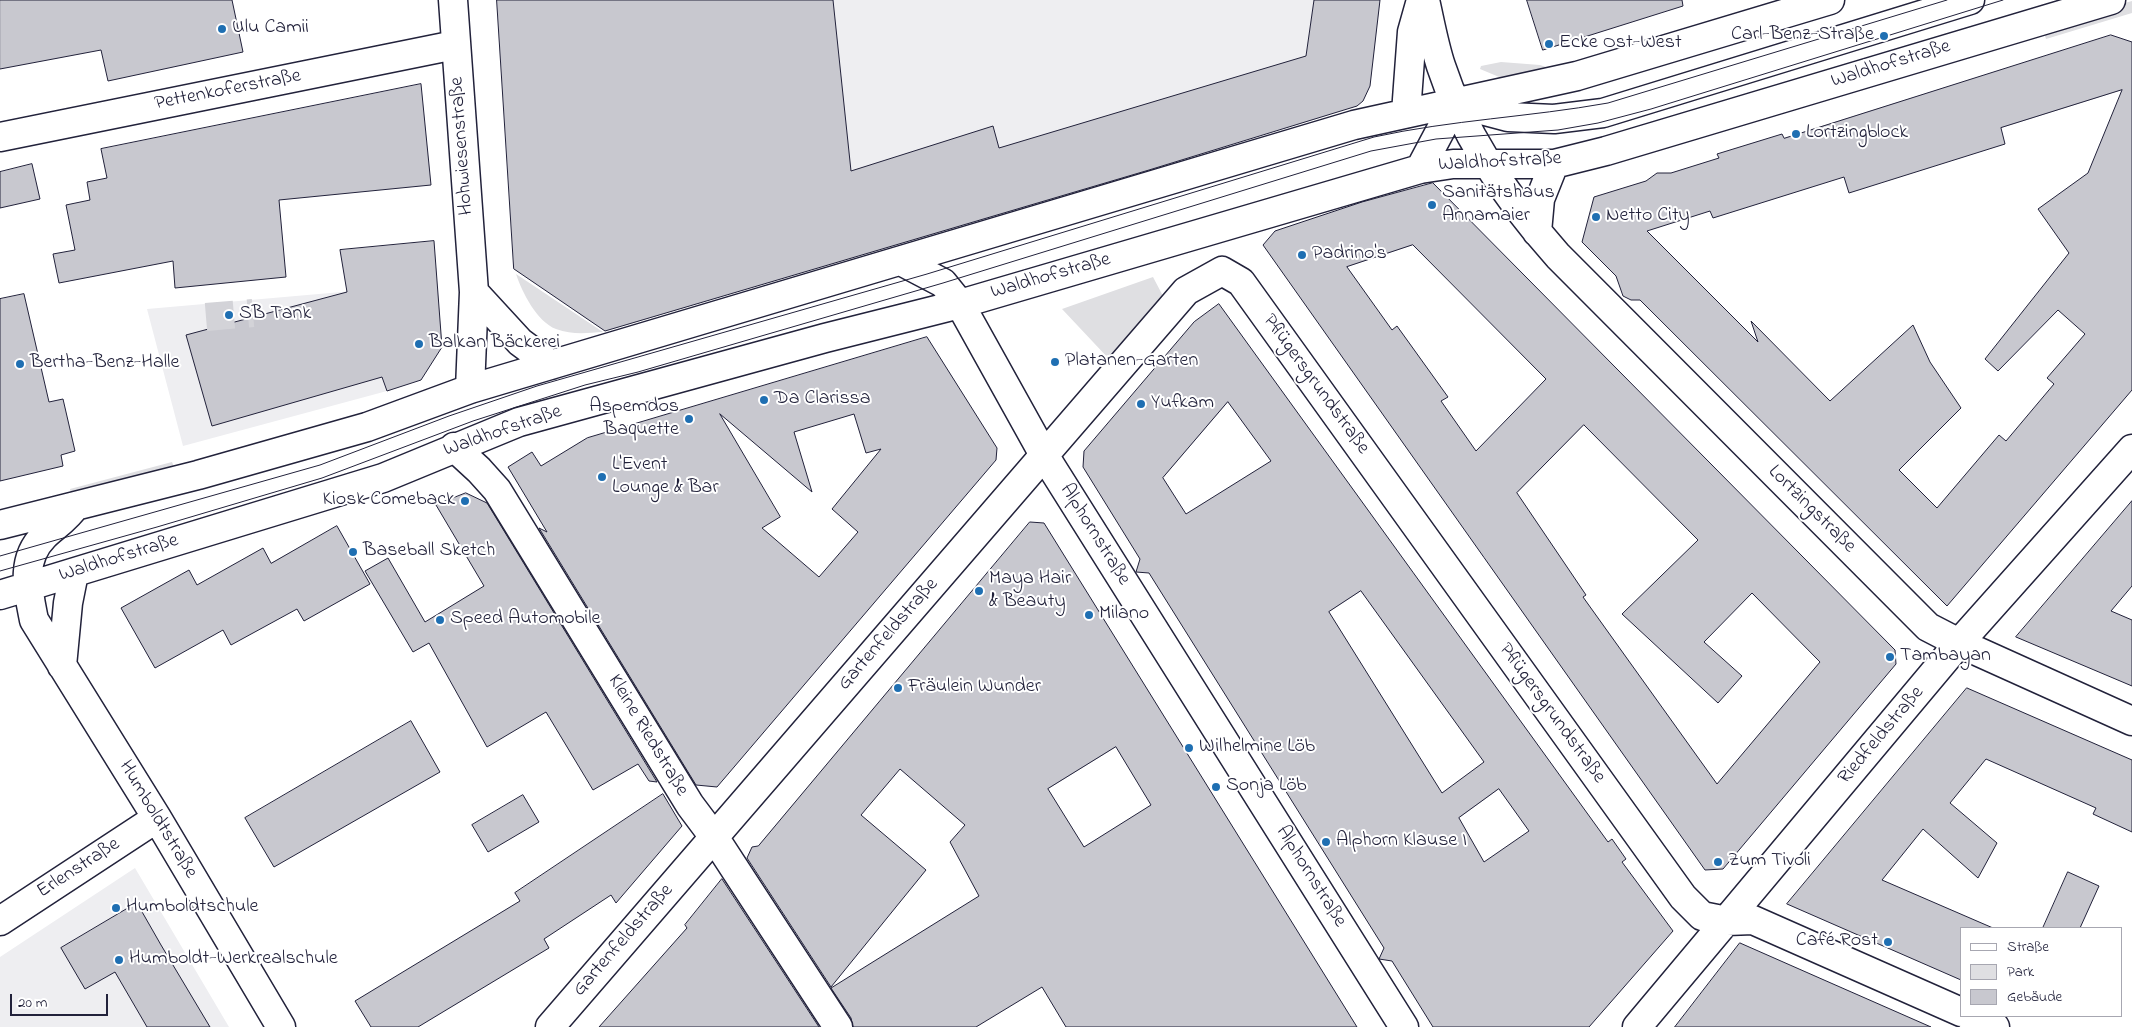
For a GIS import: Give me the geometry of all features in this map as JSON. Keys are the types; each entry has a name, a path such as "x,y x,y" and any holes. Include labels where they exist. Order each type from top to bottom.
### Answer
{"street":[{"name":"Hohwiesenstraße","path":"453,0 474,292 470,389"},
{"path":"1406,113 1412,32 1421,0"},
{"path":"1425,0 1441,66 1455,102 1488,162"},
{"path":"0,525 198,475 367,427 470,389 1354,124 1577,76 1830,0"},
{"path":"1455,102 1508,117 1554,119 1603,113 1970,0"},
{"name":"Waldhofstraße","path":"0,595 383,478 454,447 519,422 825,338 960,304 1420,169 1453,164 1488,162 1554,164 1623,146 2111,0"},
{"name":"Pettenkoferstraße","path":"0,136 455,45"},
{"path":"1488,162 1498,134 1523,87"},
{"path":"1420,169 1455,102"},
{"name":"Lortzingstraße","path":"1488,162 1508,196 1558,256 1928,627 1959,643 2132,720"},
{"path":"1537,232 1540,199 1554,164"},
{"name":"Alphornstraße","path":"901,261 943,283 960,304 1044,455 1404,1027"},
{"name":"Gartenfeldstraße","path":"550,1027 1186,291 1222,271 1241,282"},
{"name":"Pflügersgrundstraße","path":"1241,282 1683,897 1702,916 1727,921 1753,920 1960,1012"},
{"path":"474,292 520,342 551,365"},
{"name":"Kleine Riedstraße","path":"454,447 497,490 690,805 714,837 838,1027"},
{"name":"Riedfeldstraße","path":"1637,1027 1959,643 2132,449"},
{"name":"Humboldtstraße","path":"75,506 71,513 34,547 28,564 27,587 34,620 157,818 281,1027"},
{"path":"62,666 68,603 74,573"},
{"name":"Erlenstraße","path":"0,920 157,818"},
{"path":"1972,1017 1995,1027"}],"shaded area":[{"path":"496,0 1380,0 1370,86 1363,101 1357,106 981,221 605,331 514,269"},
{"path":"353,291 387,391 183,446 147,309"},
{"name":"Humboldtschule","path":"135,868 229,1027 0,1027 0,957"}],"green space":[{"path":"2132,1 2132,13 2046,39 2042,26"},
{"path":"1501,62 1540,65 1549,68 1504,79 1480,69 1481,66"},
{"path":"516,274 603,332 568,332 549,325 531,306"},
{"path":"1153,277 1163,296 1109,359 1062,309"},
{"path":"172,462 174,467 71,494 70,489"}],"building":[{"path":"0,0 232,0 243,52 108,81 101,50 0,69"},
{"path":"497,0 833,0 851,171 993,126 999,148 1306,56 1314,0 1380,0 1370,86 1363,101 1357,106 1149,170 605,331 514,269"},
{"path":"1527,0 1682,0 1683,6 1543,50"},
{"path":"2111,35 2132,42 2132,390 1947,606 1640,300 1631,300 1623,296 1616,276 1582,242 1594,197 1646,181 1657,173 1671,173 1719,158 1717,154 1782,134 1784,138","holes":["2122,90 2088,173 2038,209 2069,253 1985,359 1998,371 2058,310 2085,334 2047,378 2054,384 2006,441 1999,435 1937,508 1899,470 1961,408 1930,362 1913,325 1830,401 1751,321 1758,342 1647,231 1710,211 1713,218 1844,177 1849,193 2005,144 2001,128"]},
{"path":"421,84 431,185 279,200 286,277 175,288 173,261 59,283 53,254 75,250 66,205 90,200 87,182 107,178 101,149"},
{"path":"32,164 40,199 0,208 0,172"},
{"path":"1433,183 1895,650 1896,664 1723,869 1705,870 1263,245 1275,231 1362,202","holes":["1413,245 1546,379 1476,451 1441,401 1448,397 1397,326 1392,330 1347,267","1584,425 1698,540 1622,614 1718,703 1742,676 1704,642 1752,593 1820,662 1717,784 1583,597 1586,595 1517,493"]},
{"path":"434,241 442,347 421,380 387,391 382,377 212,426 186,335 347,292 340,250"},
{"name":"Bertha-Benz-Halle","path":"24,294 49,402 63,399 75,451 61,455 63,466 0,481 0,299"},
{"path":"1219,304 1608,842 1612,839 1626,859 1622,862 1673,931 1589,1027 1433,1027 1392,961 1379,959 1384,948 1149,573 1136,572 1140,559 1083,467 1084,451 1194,322","holes":["1228,402 1271,461 1186,514 1163,478","1361,591 1484,762 1442,793 1329,612","1499,789 1529,831 1484,862 1459,818"]},
{"path":"927,337 997,448 996,460 717,787 696,785 539,528 547,532 508,467 532,452 541,466 587,438","holes":["720,414 812,492 794,432 854,414 866,453 881,449 832,509 858,532 819,577 762,528 780,517"]},
{"path":"466,493 487,503 657,782 649,781 638,764 593,790 546,712 487,747 429,643 413,652 365,571 388,558 425,622 484,586 436,505"},
{"path":"2132,501 2132,586 2111,611 2132,620 2132,686 2016,637"},
{"path":"1030,522 1044,523 1357,1027 1066,1027 1042,987 976,1027 853,1027 851,1018 831,988 979,896 950,842 965,825 900,769 861,815 926,870 831,987 747,858 752,847 758,846","holes":["1116,747 1151,805 1084,847 1048,789"]},
{"path":"337,526 370,584 304,621 297,609 231,645 223,630 155,668 121,608 189,570 197,585 263,548 271,563"},
{"path":"1967,688 2132,760 2132,832 2093,814 2096,808 1986,759 1950,803 1997,843 1978,878 1923,829 1882,880 1991,927 1960,927 1960,980 1787,904"},
{"path":"411,721 440,772 274,867 245,818"},
{"path":"663,794 682,826 616,903 611,895 544,939 549,948 418,1027 371,1027 355,1001 520,901 515,893"},
{"path":"523,795 539,822 488,852 472,825"},
{"path":"2068,872 2099,886 2080,927 2043,927"},
{"path":"722,879 819,1027 599,1027 687,928 685,925"},
{"name":"Humboldt-Werkrealschule","path":"137,903 210,1027 147,1027 115,972 85,989 61,948"},
{"path":"1740,943 1824,980 1931,1027 1675,1027"}],"tunnel":[{"path":"206,317 253,313"}],"tram line":[{"path":"0,556 320,465 449,416 537,386 927,274 1374,137 1432,126 1608,103 1947,0"},
{"path":"0,571 322,478 473,421 585,385 638,372 943,283 1371,151 1436,139 1558,130 1598,123 1651,109 2003,0"}],"place":[{"name":"Ulu Camii","path":"222,29"},
{"name":"Carl-Benz-Straße","path":"1884,36"},
{"name":"Ecke Ost-West","path":"1549,44"},
{"name":"Lortzingblock","path":"1796,134"},
{"name":"Sanitätshaus Annamaier","path":"1432,205"},
{"name":"Netto City","path":"1596,217"},
{"name":"Padrino's","path":"1302,255"},
{"name":"SB Tank","path":"229,315"},
{"name":"Balkan Bäckerei","path":"419,344"},
{"name":"Platanen-Garten","path":"1055,362"},
{"name":"Bertha-Benz-Halle","path":"20,364"},
{"name":"Da Clarissa","path":"764,400"},
{"name":"Yufkam","path":"1141,404"},
{"name":"Aspemdos Baquette","path":"689,419"},
{"name":"L'Event Lounge & Bar","path":"602,477"},
{"name":"Kiosk Comeback","path":"465,501"},
{"name":"Baseball Sketch","path":"353,552"},
{"name":"Maya Hair & Beauty","path":"979,591"},
{"name":"Milano","path":"1089,615"},
{"name":"Speed Automobile","path":"440,620"},
{"name":"Tambayan","path":"1890,657"},
{"name":"Fräulein Wunder","path":"898,688"},
{"name":"Wilhelmine Löb","path":"1189,748"},
{"name":"Sonja Löb","path":"1216,787"},
{"name":"Alphorn Klause I","path":"1326,842"},
{"name":"Zum Tivoli","path":"1718,862"},
{"name":"Humboldtschule","path":"116,908"},
{"name":"Café Rost","path":"1888,942"},
{"name":"Humboldt-Werkrealschule","path":"119,960"}]}
